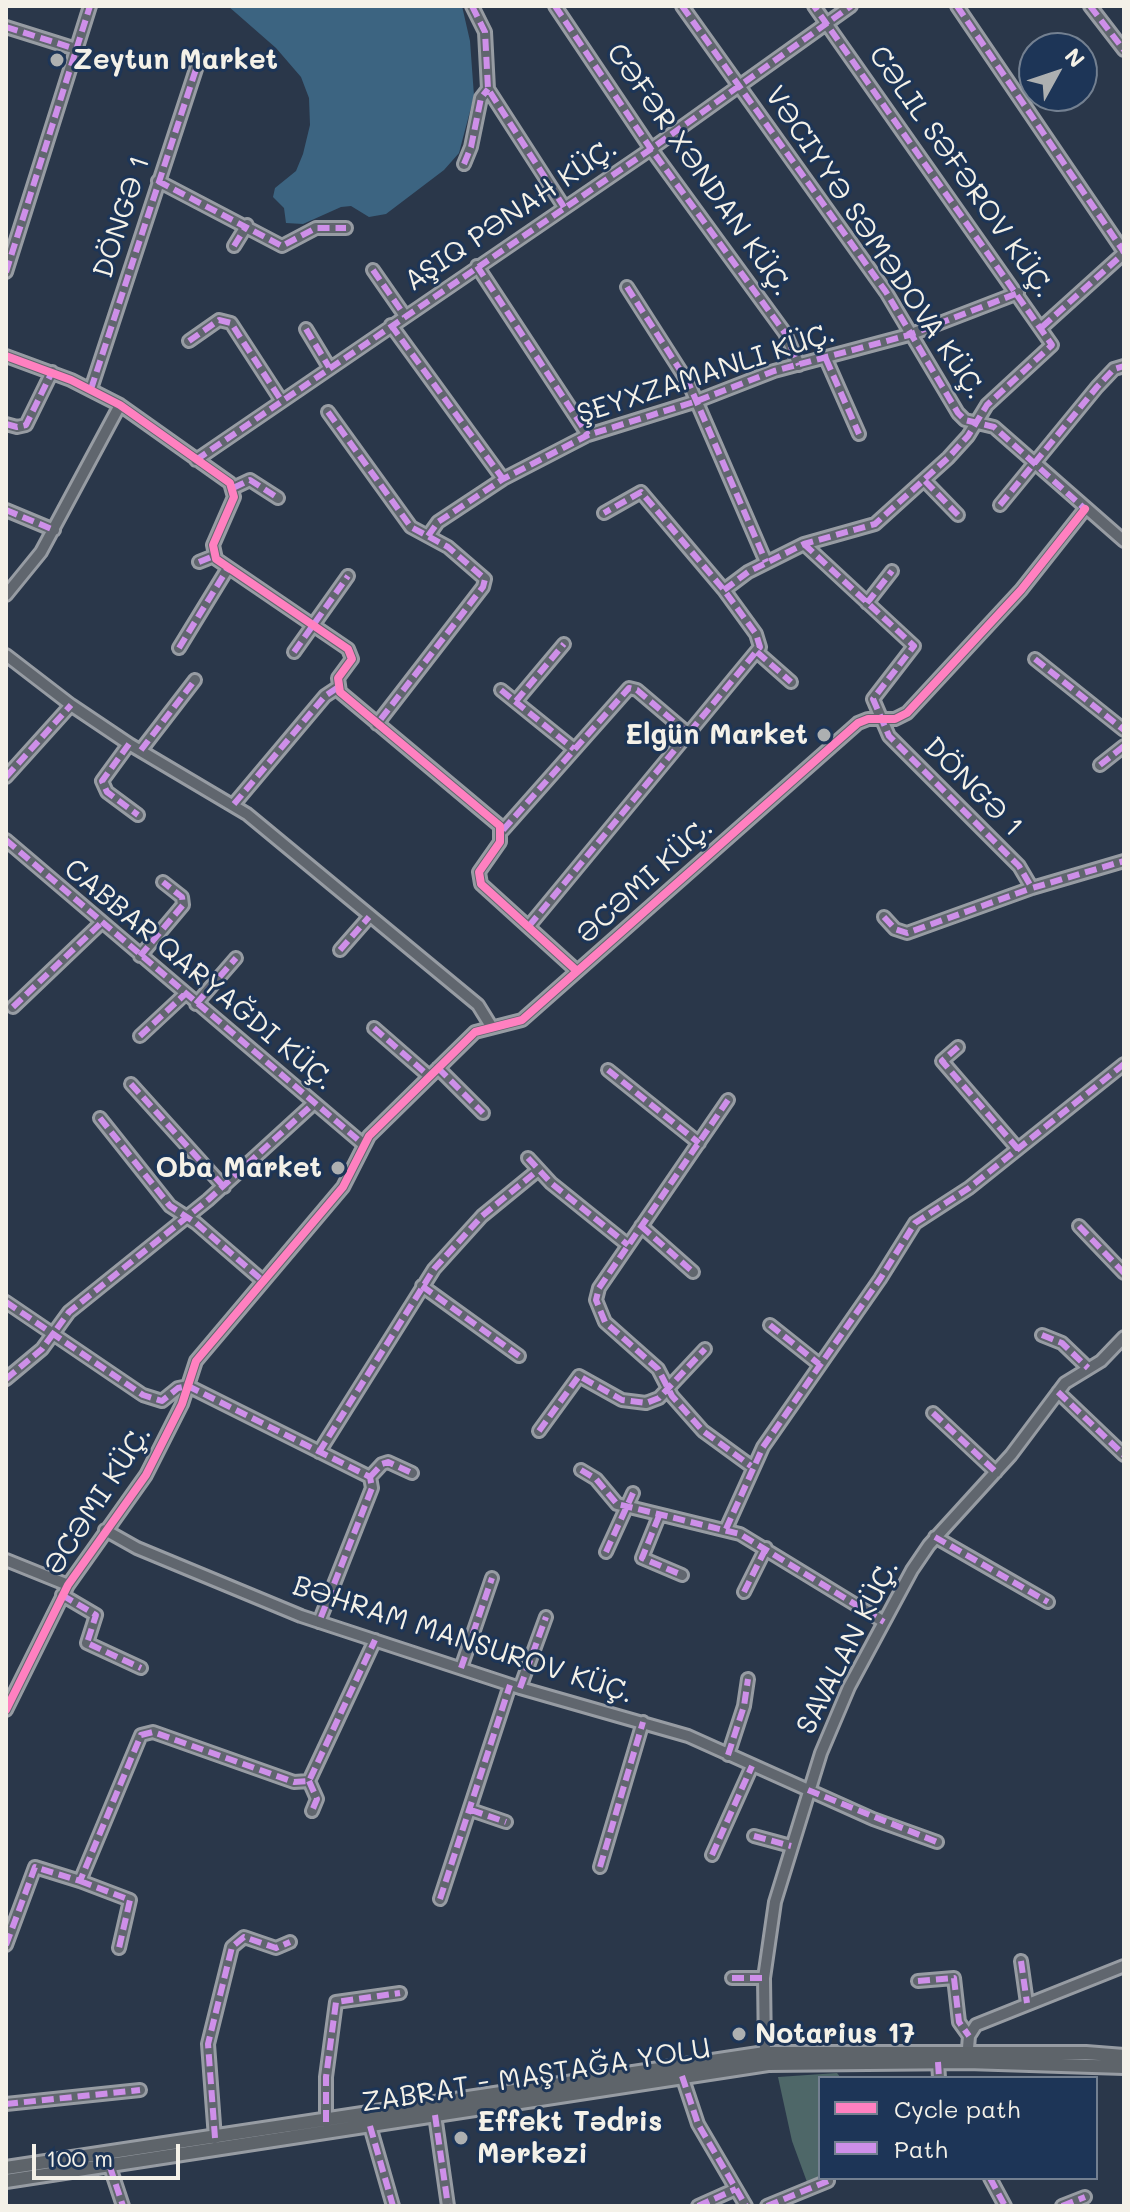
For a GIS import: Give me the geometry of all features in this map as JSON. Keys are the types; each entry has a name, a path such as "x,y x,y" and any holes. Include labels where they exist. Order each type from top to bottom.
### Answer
{"main road":[{"path":"6,2168 326,2122 765,2053 1124,2056"},
{"name":"ZABRAT - MAŞTAĞA YOLU","path":"6,2181 768,2064 938,2062 967,2057 1124,2067"}],"street":[{"path":"6,272 90,6"},
{"path":"472,6 485,32 488,89 564,207"},
{"name":"CƏFƏR XƏNDAN KÜÇ.","path":"555,6 651,149 785,333 799,365"},
{"name":"VƏCIYYƏ SƏMƏDOVA KÜÇ.","path":"682,6 886,292 958,413 974,423 994,427 1124,541"},
{"name":"CƏLIL SƏFƏROV KÜÇ.","path":"814,6 1042,327"},
{"path":"196,460 651,149 851,6"},
{"path":"724,590 766,562 804,544 875,524 925,481 968,436 994,397 1052,345 1042,327 1124,253 957,6"},
{"path":"1090,6 1124,50"},
{"path":"6,27 76,49"},
{"name":"DÖNGƏ 1","path":"91,389 199,60"},
{"path":"464,164 471,147 481,98 488,89"},
{"path":"158,181 282,246 316,228 346,228"},
{"path":"234,246 247,225"},
{"path":"477,266 588,435"},
{"path":"373,270 405,316"},
{"path":"627,287 697,401 766,562"},
{"path":"428,536 438,522 503,479 588,435 799,365 909,335 1018,293"},
{"path":"189,341 219,320 231,323 281,400"},
{"path":"391,325 503,479"},
{"path":"306,329 329,367"},
{"path":"6,356 52,372 120,405 226,478 233,488 234,497 213,545 214,556 344,645 353,656 338,678 337,688"},
{"path":"826,359 859,434"},
{"path":"1000,505 1097,387 1114,369 1124,366"},
{"path":"6,424 17,427 26,425 52,372"},
{"path":"6,595 30,568 54,530 120,405"},
{"path":"328,412 404,520 448,547 482,575 485,583 377,724"},
{"path":"233,488 250,480 278,498"},
{"path":"925,481 958,515"},
{"path":"529,926 757,652 756,634 724,590 641,492 604,513"},
{"name":"ƏCƏMI KÜÇ.","path":"6,1710 62,1595 146,1475 202,1353 343,1187 353,1174 363,1144 475,1032 522,1020 841,737 863,721 901,718 914,708 1021,590 1085,509"},
{"path":"6,510 54,530"},
{"path":"804,544 914,646 873,699 880,719"},
{"path":"199,562 214,556"},
{"path":"179,648 228,568"},
{"path":"867,603 892,571"},
{"path":"294,652 348,576"},
{"path":"516,701 564,644"},
{"path":"757,652 791,682"},
{"path":"6,655 71,705 129,744 234,804 478,1005 491,1026"},
{"path":"1035,659 1124,730"},
{"path":"141,750 195,680"},
{"path":"337,688 503,830"},
{"path":"234,804 325,696 337,688"},
{"path":"577,971 487,892 478,878 500,842 503,830 629,688 637,690 690,735"},
{"path":"501,690 574,749"},
{"path":"6,777 71,705"},
{"name":"DÖNGƏ 1","path":"880,719 896,745 1019,866 1032,888"},
{"path":"129,744 102,781 107,792 138,815"},
{"path":"1100,765 1124,746"},
{"path":"6,840 100,924 363,1144"},
{"path":"6,859 15,849"},
{"path":"884,917 895,929 907,933 1032,888 1124,861"},
{"path":"140,956 183,905 182,897 163,882"},
{"path":"340,950 369,917"},
{"path":"13,1007 100,924"},
{"path":"196,1004 236,958"},
{"path":"140,1036 184,995"},
{"path":"374,1028 429,1076"},
{"path":"958,1047 942,1061 1018,1149"},
{"path":"726,1529 751,1466 915,1223 1018,1149 1124,1064"},
{"path":"438,1068 483,1113"},
{"path":"608,1070 699,1143"},
{"path":"131,1084 224,1187"},
{"path":"728,1100 599,1288 598,1310 605,1322 658,1369 667,1389 712,1439 751,1466"},
{"path":"6,1379 36,1356 69,1312 224,1187 313,1104"},
{"path":"100,1118 170,1206 187,1216 263,1281"},
{"path":"528,1158 537,1171 628,1245"},
{"path":"319,1452 422,1286 482,1216 537,1171"},
{"path":"641,1226 693,1272"},
{"path":"1079,1226 1124,1273"},
{"path":"422,1286 519,1356"},
{"path":"6,1302 154,1400 162,1401 178,1388 188,1386 370,1477"},
{"path":"770,1325 819,1364"},
{"path":"1042,1335 1062,1343 1088,1368"},
{"name":"SAVALAN KÜÇ.","path":"765,2053 764,1978 775,1902 808,1790 837,1713 912,1570 935,1537 996,1472 1058,1392 1101,1361 1124,1337"},
{"path":"539,1431 579,1376 634,1403 659,1398 705,1349"},
{"path":"1058,1392 1124,1455"},
{"path":"933,1413 996,1472"},
{"path":"370,1477 388,1462 412,1473"},
{"path":"581,1470 596,1479 609,1498 628,1508 726,1529 766,1548 884,1622"},
{"path":"319,1622 372,1488 370,1477"},
{"path":"606,1552 633,1493"},
{"path":"659,1516 642,1558 682,1575"},
{"name":"BƏHRAM MANSUROV KÜÇ.","path":"105,1530 137,1548 319,1622 515,1687 688,1736 808,1790 937,1842"},
{"path":"935,1537 1048,1602"},
{"path":"744,1592 766,1548"},
{"path":"6,1560 68,1585"},
{"path":"461,1668 492,1578"},
{"path":"62,1595 96,1615 86,1638 91,1646 141,1668"},
{"path":"440,1899 515,1687 546,1617"},
{"path":"312,1811 317,1799 309,1781 375,1640"},
{"path":"728,1755 744,1706 748,1679"},
{"path":"6,1680 18,1686"},
{"path":"600,1867 643,1722"},
{"path":"80,1881 107,1823 137,1742 147,1731 294,1782 309,1781"},
{"path":"712,1855 752,1766"},
{"path":"471,1810 506,1822"},
{"path":"754,1836 791,1846"},
{"path":"6,1945 35,1867 130,1900 119,1948"},
{"path":"215,2138 208,2044 232,1947 244,1937 276,1948 290,1942"},
{"path":"1021,1961 1027,2003"},
{"path":"967,2057 969,2036 976,2025 1124,1966"},
{"path":"732,1978 764,1978"},
{"path":"918,1981 954,1978 959,2022 969,2036"},
{"path":"326,2122 326,2077 336,2002 400,1993"},
{"path":"938,2062 939,2076"},
{"path":"682,2076 698,2124 746,2206"},
{"path":"6,2104 140,2090"},
{"path":"435,2115 448,2206"},
{"path":"370,2126 393,2206"},
{"path":"110,2167 123,2206"},
{"path":"991,2180 1005,2206"},
{"path":"767,2206 828,2181"},
{"path":"698,2206 736,2189"},
{"path":"1062,2206 1085,2197"}],"green space":[{"path":"837,2073 839,2076 818,2076 818,2178 807,2182 792,2141 778,2077"}],"water":[{"path":"228,6 462,6 470,41 474,96 459,153 444,170 386,214 369,217 351,206 341,207 303,224 286,223 284,208 273,197 275,188 296,171 303,154 310,125 309,98 301,77 276,48"}],"marked path":[{"path":"6,272 90,6"},
{"path":"472,6 485,32 488,89 564,207"},
{"path":"555,6 651,149 785,333 799,365"},
{"path":"682,6 886,292 958,413 965,420 994,427 1085,509"},
{"path":"724,590 748,572 804,544 875,524 948,458 968,436 987,405 1052,345 814,6"},
{"path":"196,460 651,149 851,6"},
{"path":"957,6 1124,252"},
{"path":"1090,6 1124,50"},
{"path":"6,27 76,49"},
{"path":"91,389 199,60"},
{"path":"464,164 471,147 481,98 488,89"},
{"path":"158,181 282,246 316,228 346,228"},
{"path":"234,246 247,225"},
{"path":"1042,327 1124,253"},
{"path":"477,266 588,435"},
{"path":"373,270 405,316"},
{"path":"627,287 689,384 766,562"},
{"path":"428,536 438,522 503,479 588,435 697,401 774,371 909,335 1018,293"},
{"path":"189,341 219,320 231,323 281,400"},
{"path":"391,325 503,479"},
{"path":"306,329 329,367"},
{"path":"826,359 859,434"},
{"path":"1000,505 1097,387 1114,369 1124,366"},
{"path":"6,424 17,427 26,425 52,372"},
{"path":"328,412 411,527 448,547 485,579 483,587 377,724"},
{"path":"233,488 250,480 278,498"},
{"path":"925,481 958,515"},
{"path":"529,926 760,647 756,634 724,590 641,492 604,513"},
{"path":"6,510 54,530"},
{"path":"804,544 914,646 873,699 889,736 1019,866 1032,888 1124,861"},
{"path":"199,562 214,556"},
{"path":"179,648 228,568"},
{"path":"867,603 892,571"},
{"path":"294,652 348,576"},
{"path":"516,701 564,644"},
{"path":"757,652 791,682"},
{"path":"1035,659 1124,730"},
{"path":"141,750 195,680"},
{"path":"234,804 325,696 337,688"},
{"path":"503,830 629,688 637,690 690,735"},
{"path":"501,690 574,749"},
{"path":"6,777 71,705"},
{"path":"129,744 102,781 107,792 138,815"},
{"path":"1100,765 1124,746"},
{"path":"6,840 363,1144"},
{"path":"140,956 183,905 182,897 163,882"},
{"path":"884,917 895,929 907,933 1032,888"},
{"path":"340,950 369,917"},
{"path":"13,1007 100,924"},
{"path":"196,1004 236,958"},
{"path":"140,1036 184,995"},
{"path":"374,1028 429,1076"},
{"path":"958,1047 942,1061 1018,1149"},
{"path":"726,1529 763,1447 880,1279 915,1223 969,1188 1124,1064"},
{"path":"438,1068 483,1113"},
{"path":"608,1070 699,1143"},
{"path":"131,1084 224,1187"},
{"path":"728,1100 599,1288 596,1300 605,1322 658,1369 672,1396 703,1431 751,1466"},
{"path":"6,1379 42,1349 69,1312 208,1200 313,1104"},
{"path":"100,1118 170,1206 196,1223 263,1281"},
{"path":"528,1158 551,1183 628,1245"},
{"path":"319,1452 434,1269 482,1216 537,1171"},
{"path":"641,1226 693,1272"},
{"path":"1079,1226 1124,1273"},
{"path":"422,1286 519,1356"},
{"path":"6,1302 143,1395 162,1401 178,1388 188,1386 370,1477 372,1488 319,1622"},
{"path":"770,1325 819,1364"},
{"path":"1042,1335 1062,1343 1088,1368"},
{"path":"539,1431 579,1376 622,1400 646,1403 659,1398 705,1349"},
{"path":"1058,1392 1124,1455"},
{"path":"933,1413 996,1472"},
{"path":"370,1477 388,1462 412,1473"},
{"path":"581,1470 596,1479 617,1504 740,1534 884,1622"},
{"path":"606,1552 633,1493"},
{"path":"659,1516 642,1558 682,1575"},
{"path":"935,1537 1048,1602"},
{"path":"744,1592 766,1548"},
{"path":"461,1668 492,1578"},
{"path":"62,1595 96,1615 87,1643 141,1668"},
{"path":"520,1688 546,1617"},
{"path":"6,1945 35,1867 80,1881 141,1735 153,1732 294,1782 309,1781 375,1640"},
{"path":"728,1755 744,1706 748,1679"},
{"path":"440,1899 510,1685"},
{"path":"600,1867 643,1722"},
{"path":"712,1855 752,1766"},
{"path":"309,1781 317,1799 312,1811"},
{"path":"808,1790 937,1842"},
{"path":"471,1810 506,1822"},
{"path":"754,1836 791,1846"},
{"path":"80,1881 130,1900 119,1948"},
{"path":"215,2138 208,2044 232,1947 244,1937 276,1948 290,1942"},
{"path":"1021,1961 1027,2003"},
{"path":"732,1978 764,1978"},
{"path":"918,1981 954,1978 959,2022 969,2036"},
{"path":"326,2122 326,2077 336,2002 400,1993"},
{"path":"938,2062 939,2076"},
{"path":"682,2076 698,2124 746,2206"},
{"path":"6,2104 140,2090"},
{"path":"435,2115 448,2206"},
{"path":"370,2126 393,2206"},
{"path":"110,2167 123,2206"},
{"path":"991,2180 1005,2206"},
{"path":"767,2206 828,2181"},
{"path":"698,2206 736,2189"},
{"path":"1062,2206 1085,2197"}],"cycle path":[{"path":"6,356 71,380 120,405 230,483 234,497 213,545 216,559 348,649 352,659 338,678 340,692 500,826 500,842 479,872 481,884 577,971"},
{"path":"6,1710 68,1585 146,1475 182,1404 196,1361 343,1187 369,1136 475,1032 522,1020 858,723 868,719 895,719 907,713 1021,590 1085,509"}],"place":[{"name":"Zeytun Market","path":"57,60"},
{"name":"Elgün Market","path":"824,735"},
{"name":"Oba Market","path":"338,1168"},
{"name":"Notarius 17","path":"739,2034"},
{"name":"Effekt Tədris Mərkəzi","path":"461,2138"}]}
